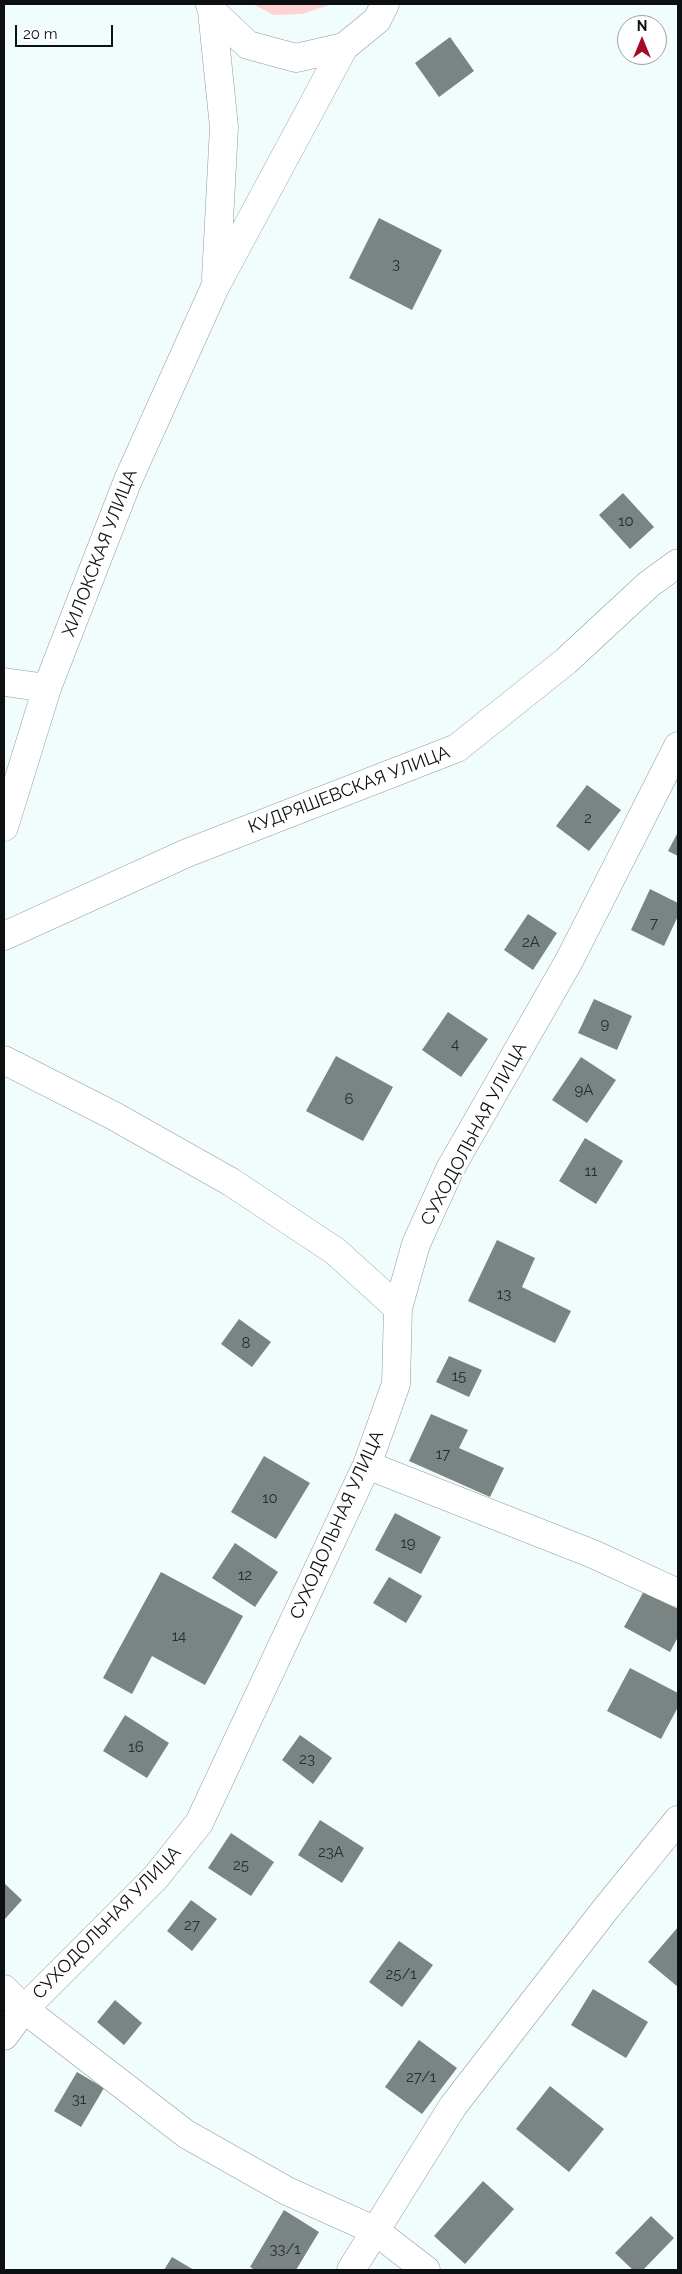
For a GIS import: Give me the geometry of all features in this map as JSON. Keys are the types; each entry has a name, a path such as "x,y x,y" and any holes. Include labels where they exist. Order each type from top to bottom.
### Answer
{"street":[{"path":"211,7 248,45 296,58 344,47 381,12 402,4"},
{"path":"211,7 224,127 216,288"},
{"name":"ХИЛОКСКАЯ УЛИЦА","path":"4,827 47,688 128,480 216,288 344,47"},
{"name":"КУДРЯШЕВСКАЯ УЛИЦА","path":"4,936 187,853 457,748 566,661 649,584 678,563"},
{"path":"4,682 47,688"},
{"name":"СУХОДОЛЬНАЯ УЛИЦА","path":"4,2036 24,2009 156,1877 199,1823 367,1465 396,1384 398,1308 416,1244 450,1169 569,961 678,746"},
{"path":"4,1060 114,1116 231,1182 335,1251 398,1308"},
{"path":"367,1465 593,1554 678,1593"},
{"path":"351,2270 374,2230 453,2106 604,1911 678,1820"},
{"path":"4,1989 24,2009 186,2134 287,2191 374,2230 426,2270"}],"shaded area":[{"path":"253,4 332,4 302,14 273,15"}],"building":[{"path":"450,37 474,71 439,97 415,63"},
{"path":"379,218 442,250 412,310 349,278"},
{"path":"623,493 654,527 630,549 599,515"},
{"path":"587,785 621,810 589,851 556,826"},
{"path":"678,832 678,856 668,851"},
{"path":"650,889 678,903 678,916 664,946 631,930"},
{"path":"528,914 557,933 533,970 504,950"},
{"path":"594,999 632,1016 617,1050 578,1033"},
{"path":"448,1012 488,1039 461,1077 422,1050"},
{"path":"336,1056 393,1087 363,1141 306,1111"},
{"path":"581,1057 616,1080 587,1123 552,1100"},
{"path":"585,1138 623,1161 596,1204 559,1181"},
{"path":"497,1240 535,1258 522,1287 571,1311 555,1343 468,1301"},
{"path":"239,1319 271,1342 252,1367 221,1344"},
{"path":"449,1356 482,1370 469,1397 436,1382"},
{"path":"431,1414 468,1430 459,1448 504,1468 490,1497 409,1461"},
{"path":"264,1456 310,1483 276,1539 231,1512"},
{"path":"395,1513 441,1537 421,1574 375,1550"},
{"path":"235,1543 278,1572 255,1607 212,1578"},
{"path":"161,1572 243,1616 205,1685 152,1656 132,1694 103,1678"},
{"path":"389,1577 422,1596 406,1623 373,1603"},
{"path":"644,1591 678,1609 678,1637 670,1652 624,1627"},
{"path":"630,1668 678,1693 678,1707 661,1739 607,1711"},
{"path":"125,1715 169,1743 147,1778 103,1751"},
{"path":"300,1735 332,1758 313,1784 282,1760"},
{"path":"320,1820 364,1848 342,1883 298,1855"},
{"path":"231,1833 274,1862 251,1896 208,1868"},
{"path":"4,1883 22,1900 4,1920"},
{"path":"191,1900 217,1919 192,1951 167,1931"},
{"path":"678,1927 678,1987 648,1962"},
{"path":"399,1941 433,1965 402,2007 369,1982"},
{"path":"593,1989 648,2022 626,2058 571,2025"},
{"path":"115,2000 142,2023 124,2045 97,2022"},
{"path":"419,2040 457,2068 422,2114 385,2087"},
{"path":"77,2072 104,2088 81,2127 54,2111"},
{"path":"550,2086 604,2129 569,2172 516,2129"},
{"path":"483,2181 514,2209 465,2264 434,2236"},
{"path":"284,2210 319,2232 296,2270 255,2270 250,2267"},
{"path":"651,2216 674,2238 643,2270 633,2270 615,2253"},
{"path":"172,2257 194,2270 164,2270"}]}
